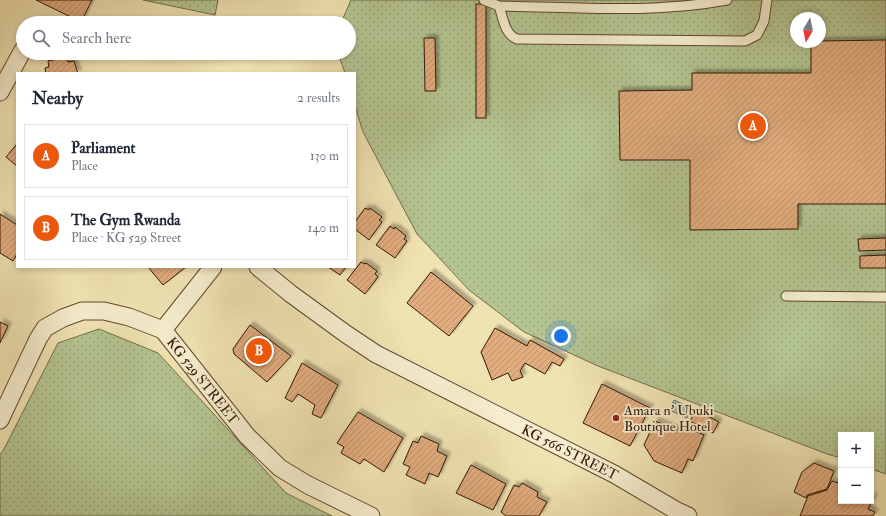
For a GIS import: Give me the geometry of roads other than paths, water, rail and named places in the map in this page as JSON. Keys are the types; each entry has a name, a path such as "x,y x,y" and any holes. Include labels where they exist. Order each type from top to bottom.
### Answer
{"street":[{"path":"0,92 18,60"},
{"path":"163,330 212,268"},
{"name":"KG 566 STREET","path":"259,268 291,294 376,354 614,474 688,516"},
{"name":"KG 529 STREET","path":"0,420 38,339 46,328 63,318 82,311 104,311 129,317 163,330 247,436 280,468 308,486 371,516"}],"lane":[{"path":"484,0 499,6 608,9 701,5 727,0"},
{"path":"499,6 506,29 512,37 516,39 745,41 757,35 764,21 767,0"},
{"path":"786,296 886,297"}],"water":[{"path":"674,400 692,408 687,418 669,410"}],"place":[{"name":"Parliament","path":"753,126"},
{"name":"The Gym Rwanda","path":"259,351"},
{"name":"Amara n' Ubuki Boutique Hotel","path":"616,418"}]}
